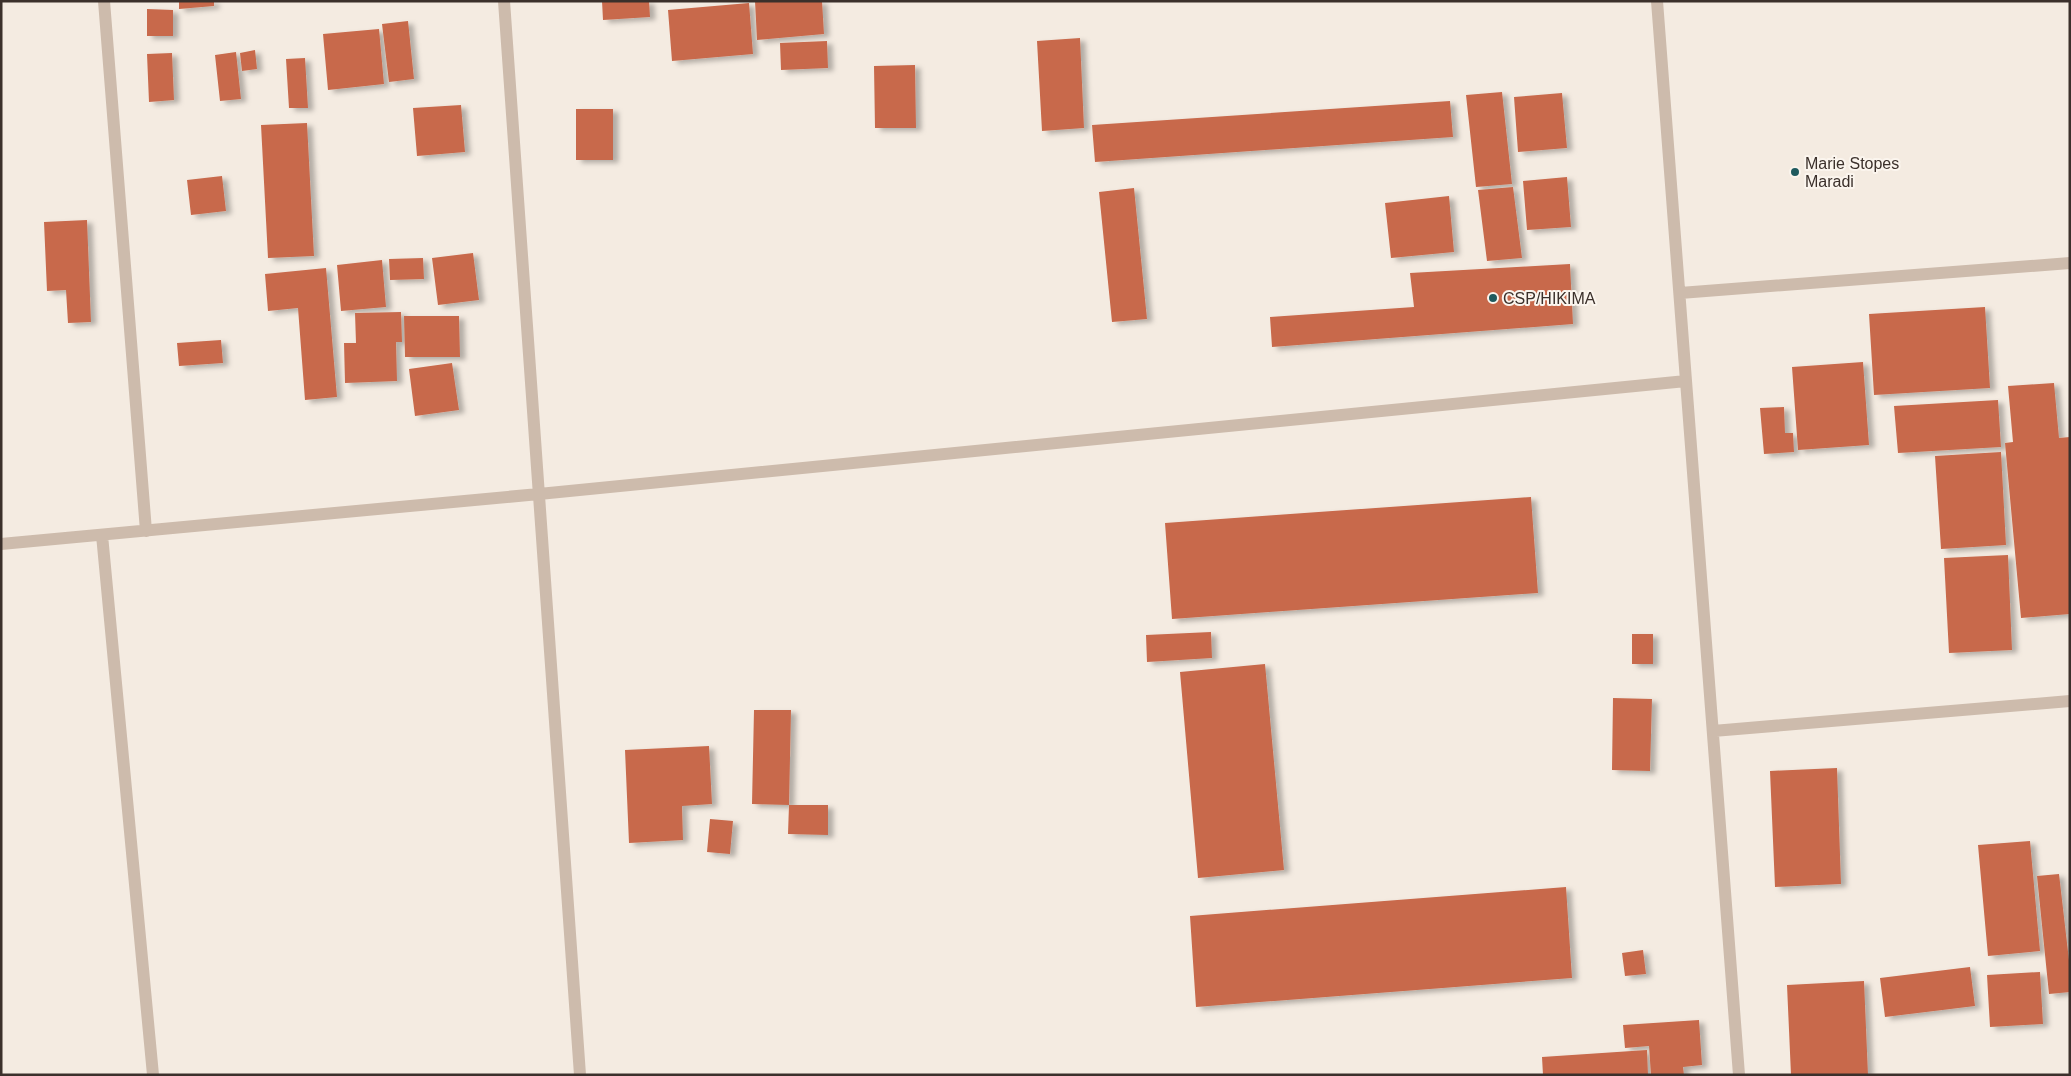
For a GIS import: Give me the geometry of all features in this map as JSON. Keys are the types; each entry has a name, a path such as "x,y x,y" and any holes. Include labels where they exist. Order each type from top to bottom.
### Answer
{"street":[{"path":"104,1 146,531"},
{"path":"504,1 580,1075"},
{"path":"1657,1 1739,1075"},
{"path":"1680,293 2070,263"},
{"path":"1,544 539,494 1686,382"},
{"path":"102,535 154,1075"},
{"path":"1713,731 2070,701"}],"building":[{"path":"179,1 214,1 214,6 179,9"},
{"path":"602,1 649,1 650,17 603,20"},
{"path":"755,1 822,1 824,34 757,40"},
{"path":"749,3 753,54 672,61 668,10"},
{"path":"147,9 173,10 173,36 147,36"},
{"path":"408,21 414,79 389,82 382,24"},
{"path":"379,29 384,84 328,90 323,34"},
{"path":"1080,38 1084,128 1042,131 1037,41"},
{"path":"827,41 828,68 781,70 780,43"},
{"path":"255,50 257,69 242,71 240,53"},
{"path":"236,52 241,99 220,101 215,55"},
{"path":"172,53 174,100 149,102 147,54"},
{"path":"305,58 308,108 289,108 286,59"},
{"path":"915,65 916,128 875,128 874,66"},
{"path":"1502,92 1512,184 1476,187 1466,95"},
{"path":"1562,93 1567,148 1518,152 1514,97"},
{"path":"1450,101 1453,137 1095,162 1092,125"},
{"path":"461,105 465,152 417,156 413,108"},
{"path":"576,109 613,109 613,160 576,160"},
{"path":"307,123 314,256 268,258 261,125"},
{"path":"222,176 226,211 191,215 187,180"},
{"path":"1567,177 1571,227 1527,230 1523,181"},
{"path":"1513,187 1522,258 1487,261 1478,190"},
{"path":"1134,188 1147,319 1112,322 1099,192"},
{"path":"1449,196 1454,252 1391,258 1385,203"},
{"path":"87,220 91,322 68,323 66,290 47,291 44,222"},
{"path":"473,253 479,300 438,305 432,258"},
{"path":"423,258 424,279 390,280 389,259"},
{"path":"382,260 386,307 341,311 337,265"},
{"name":"CSP/HIKIMA","path":"1570,264 1573,324 1272,347 1270,317 1414,307 1410,273"},
{"path":"326,268 337,397 305,400 298,308 268,311 265,274"},
{"path":"1985,307 1990,388 1874,395 1869,314"},
{"path":"401,312 402,342 396,342 397,381 345,383 344,343 356,343 355,313"},
{"path":"404,316 459,316 460,357 405,357"},
{"path":"221,340 223,363 179,366 177,343"},
{"path":"1863,362 1869,445 1798,450 1792,367"},
{"path":"452,363 459,410 415,416 409,369"},
{"path":"2054,383 2059,438 2070,437 2070,614 2021,618 2005,443 2013,442 2008,386"},
{"path":"1998,400 2001,447 1898,453 1894,406"},
{"path":"1784,407 1785,433 1793,433 1794,452 1764,454 1760,408"},
{"path":"2001,452 2006,545 1941,549 1935,456"},
{"path":"1531,497 1538,593 1172,619 1165,523"},
{"path":"2008,555 2012,650 1949,653 1944,558"},
{"path":"1211,632 1212,658 1147,662 1146,635"},
{"path":"1632,634 1653,634 1653,664 1632,664"},
{"path":"1265,664 1284,870 1198,878 1180,672"},
{"path":"1613,698 1652,699 1650,771 1612,770"},
{"path":"754,710 791,710 789,805 752,804"},
{"path":"709,746 712,804 682,806 683,840 629,843 625,750"},
{"path":"1837,768 1841,884 1775,887 1770,771"},
{"path":"789,805 828,805 828,835 788,834"},
{"path":"710,819 733,821 730,854 707,852"},
{"path":"2030,841 2040,951 1988,956 1978,845"},
{"path":"2059,874 2070,969 2070,992 2049,994 2037,876"},
{"path":"1566,887 1572,978 1196,1007 1190,916"},
{"path":"1643,950 1646,974 1625,976 1622,953"},
{"path":"1970,967 1975,1006 1885,1017 1880,978"},
{"path":"2040,972 2043,1024 1990,1027 1987,975"},
{"path":"1864,981 1868,1075 1791,1075 1787,985"},
{"path":"1699,1020 1702,1065 1683,1067 1684,1075 1651,1075 1649,1046 1625,1048 1623,1025"},
{"path":"1647,1050 1648,1075 1543,1075 1542,1057"}],"place":[{"name":"Marie Stopes Maradi","path":"1795,172"},
{"name":"CSP/HIKIMA","path":"1493,298"}]}
